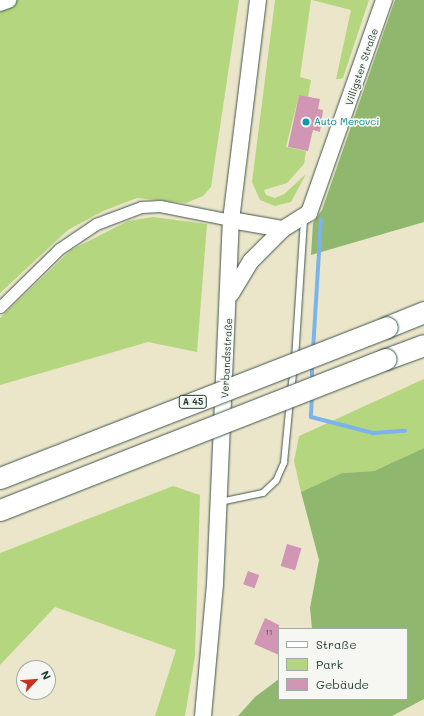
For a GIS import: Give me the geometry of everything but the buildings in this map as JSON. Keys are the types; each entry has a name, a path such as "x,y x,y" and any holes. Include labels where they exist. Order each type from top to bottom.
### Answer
{"highway":[{"name":"A 45","path":"0,478 424,312"},
{"path":"0,510 424,345"}],"main road":[{"path":"0,3 8,0"},
{"name":"Verbandsstraße","path":"203,716 219,502 230,296 231,220 258,0"},
{"name":"Villigster Straße","path":"230,296 251,261 283,229 304,218 316,201 384,0"},
{"path":"231,220 283,229"}],"street":[{"path":"0,308 60,249 109,219 142,207 160,206 231,220"}],"lane":[{"path":"219,502 263,493 276,481 284,463 301,297 304,218"}],"green space":[{"path":"0,0 239,0 211,187 203,196 186,203 137,198 103,211 68,230 0,293"},
{"path":"275,0 311,0 300,77 311,80 308,97 299,95 286,147 306,151 304,164 287,183 264,190 266,195 275,198 284,194 306,174 291,202 275,206 260,200 252,182"},
{"path":"312,0 369,0 343,78 336,79 351,10"},
{"path":"395,0 424,0 424,222 311,255 313,223 322,210"},
{"path":"153,217 207,224 197,352 148,342 0,385 0,318 71,250 128,221"},
{"path":"424,379 424,448 374,471 342,473 301,492 294,461 299,436"},
{"path":"424,448 424,699 392,716 238,716 255,697 278,680 278,700 408,700 408,628 312,628 310,608 319,560 301,492 342,473 374,471"},
{"path":"173,486 200,495 195,656 185,716 155,716 176,650 55,607 0,665 0,553"}],"waterway":[{"path":"313,350 321,219"},
{"path":"312,363 312,382"},
{"path":"312,395 311,417 373,433 405,431"}],"place":[{"name":"Auto Merovci","path":"306,122"}]}
